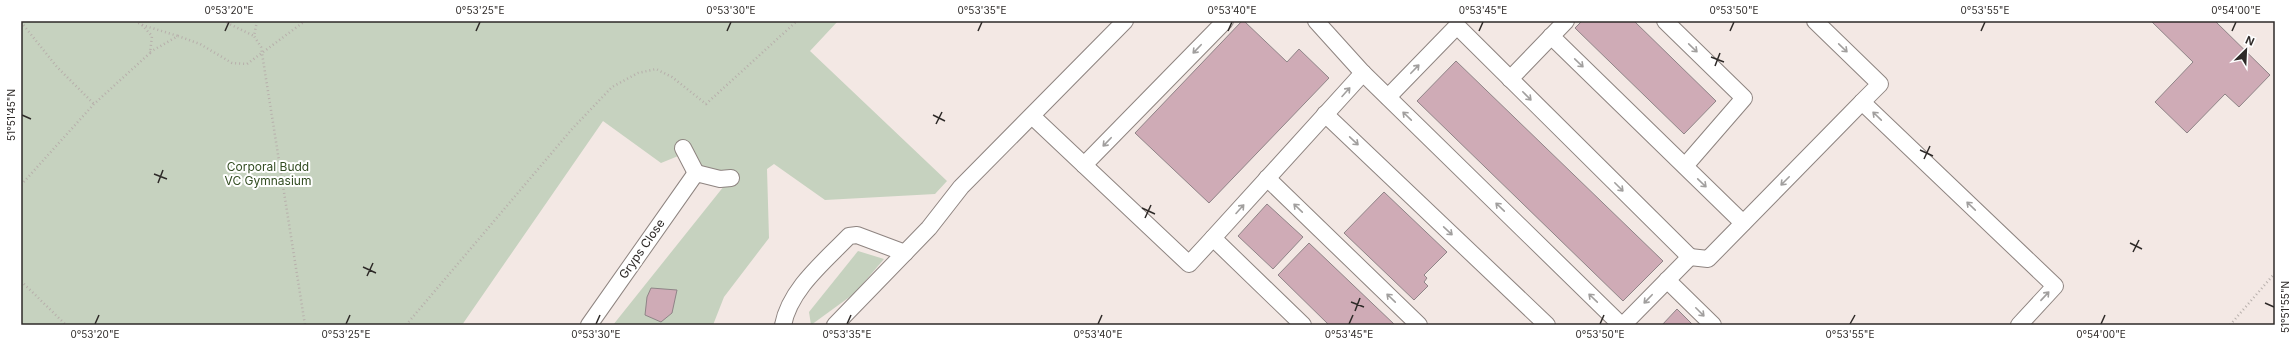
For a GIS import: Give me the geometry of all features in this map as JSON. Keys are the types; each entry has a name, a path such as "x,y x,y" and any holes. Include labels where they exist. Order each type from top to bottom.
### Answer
{"street":[{"path":"835,325 929,228 961,187 1125,21"},
{"path":"1084,165 1225,21"},
{"path":"1316,21 1363,73 1622,325 1690,256"},
{"path":"1510,79 1566,21"},
{"path":"1665,21 1744,98 1685,166"},
{"path":"1388,97 1457,26 1690,256 1708,259 1880,84 1815,21"},
{"path":"1551,36 1743,223"},
{"path":"1032,116 1189,264 1363,73"},
{"path":"1862,102 2055,286 2019,325"},
{"path":"1325,114 1547,325"},
{"path":"683,148 696,173 720,179 731,178"},
{"name":"Gryps Close","path":"588,325 696,173"},
{"path":"1267,178 1419,325"},
{"path":"783,325 786,310 804,284 849,236 857,235 905,253"},
{"path":"1213,238 1302,325"},
{"path":"1667,280 1713,325"}],"path":[{"path":"135,21 142,25 200,44 232,63 247,64 262,51 305,21"},
{"path":"223,21 254,36 262,51 305,325"},
{"path":"254,36 257,21"},
{"path":"406,325 572,129 612,87 638,73 656,69 672,77 706,104 797,21"},
{"path":"21,22 57,67 94,104"},
{"path":"142,25 152,36 150,53"},
{"path":"21,185 94,104 150,53 178,36"},
{"path":"2230,325 2259,288 2275,273"},
{"path":"21,281 66,325"}],"green space":[{"name":"Corporal Budd VC Gymnasium","path":"21,21 838,21 810,51 947,181 935,194 825,200 774,164 767,169 769,238 724,297 713,325 613,325 732,176 710,177 688,152 661,163 603,121 462,325 21,325"},
{"path":"858,251 884,259 855,293 811,325 809,312"}],"building":[{"path":"1242,21 1244,21 1287,62 1299,49 1329,78 1209,203 1135,133"},
{"path":"1582,21 1634,21 1716,101 1684,134 1575,28"},
{"path":"2151,21 2215,21 2270,75 2239,107 2225,94 2187,133 2155,102 2193,62"},
{"path":"1456,61 1663,261 1623,301 1417,101"},
{"path":"1384,192 1447,252 1424,275 1427,278 1424,282 1428,286 1414,300 1344,233"},
{"path":"1267,204 1303,237 1273,269 1238,236"},
{"path":"1309,243 1395,325 1329,325 1278,275"},
{"path":"651,288 677,290 672,313 661,322 645,315 647,297"},
{"path":"1677,309 1693,325 1662,325"}]}
